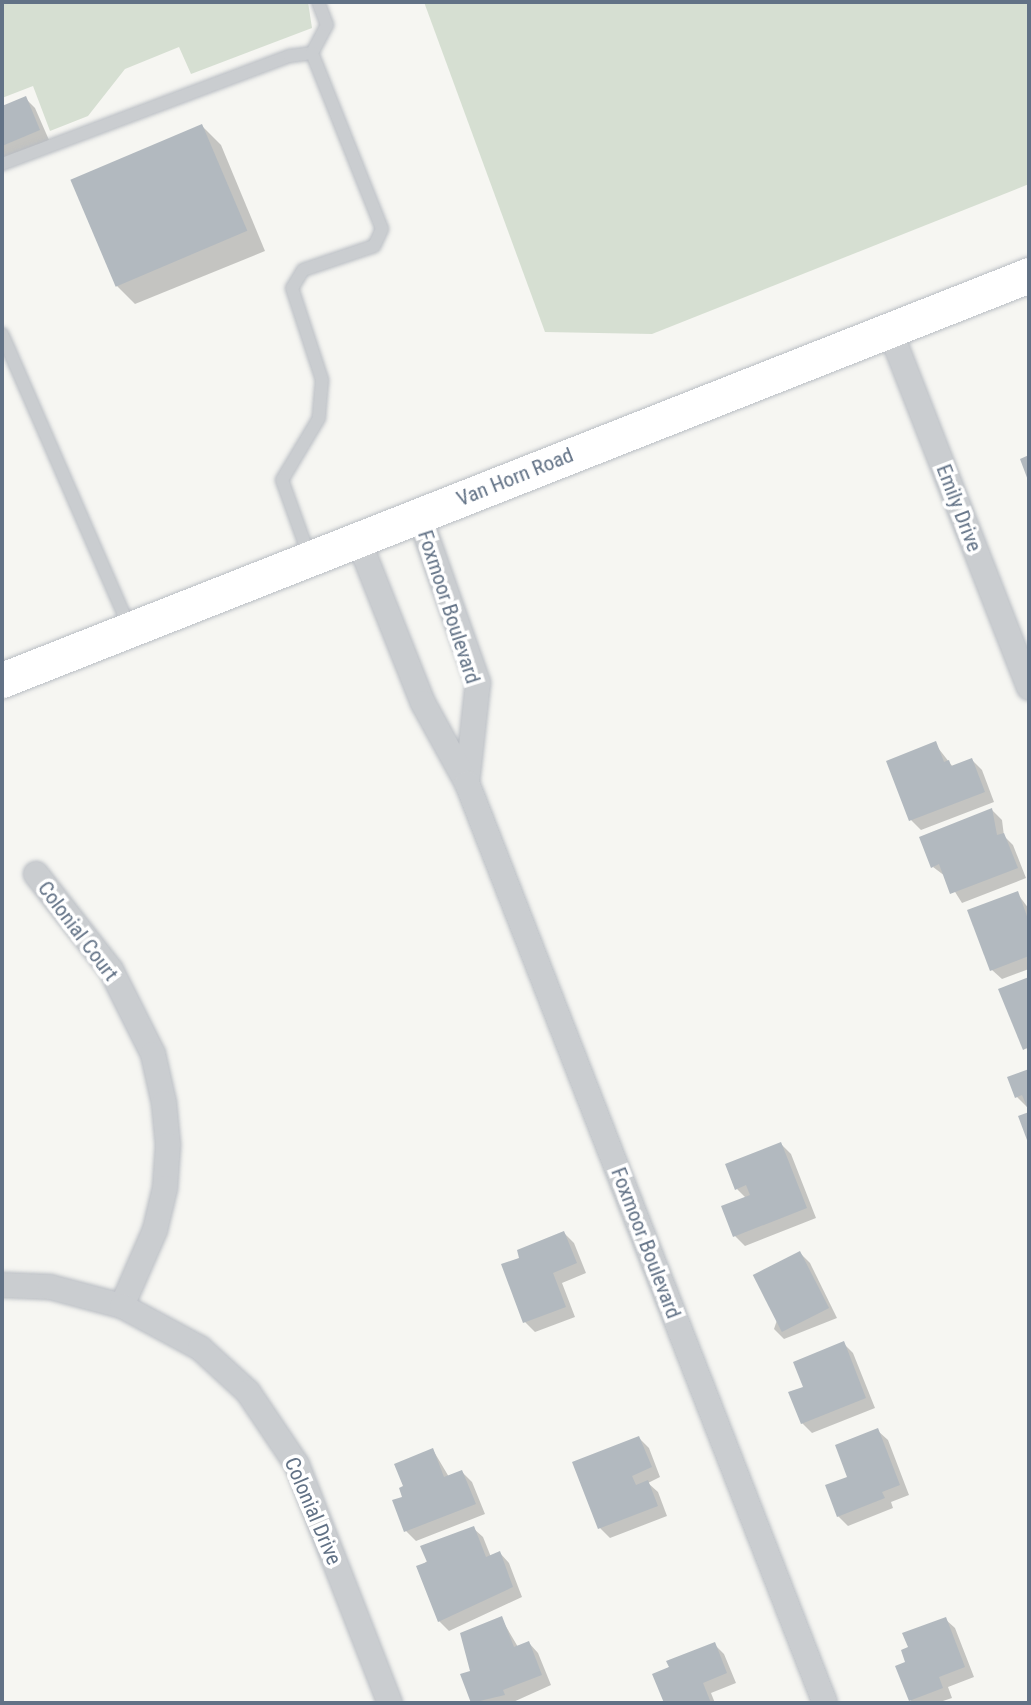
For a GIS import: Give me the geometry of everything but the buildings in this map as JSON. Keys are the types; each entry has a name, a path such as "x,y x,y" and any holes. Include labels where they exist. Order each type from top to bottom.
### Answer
{"main road":[{"name":"Van Horn Road","path":"2,680 1029,275"}],"street":[{"name":"Emily Drive","path":"890,328 1020,640 1029,688"},
{"name":"Foxmoor Boulevard","path":"419,515 478,683 467,783"},
{"name":"Foxmoor Boulevard","path":"358,539 423,703 467,783 825,1703"},
{"name":"Colonial Court","path":"36,874 111,970 153,1054 164,1103 168,1145 165,1188 155,1230 122,1306"},
{"name":"Colonial Drive","path":"2,1284 50,1287 122,1306 200,1348 269,1418 297,1465 390,1703"}],"lane":[{"path":"310,558 282,480 319,418 322,380 292,288 303,270 374,246 382,229 312,53 327,25 318,2"},
{"path":"2,164 290,56 312,53"},
{"path":"2,334 130,629"}],"shaded area":[{"path":"2,2 308,2 312,28 191,74 179,47 125,69 88,116 50,131 33,86 2,98"},
{"path":"424,2 1029,2 1029,184 652,334 545,332"}]}
